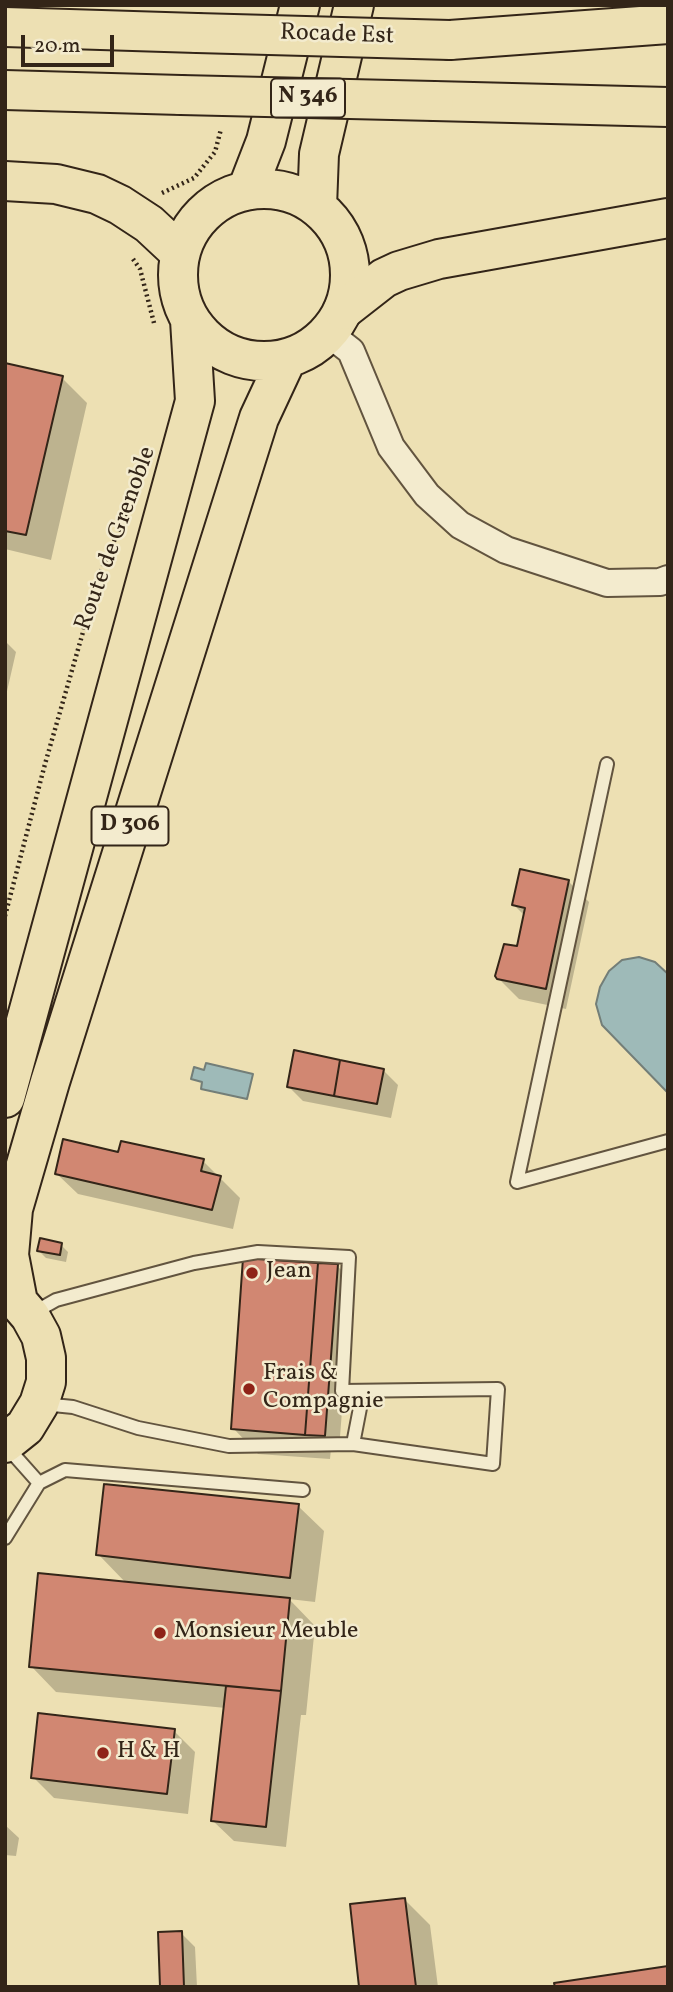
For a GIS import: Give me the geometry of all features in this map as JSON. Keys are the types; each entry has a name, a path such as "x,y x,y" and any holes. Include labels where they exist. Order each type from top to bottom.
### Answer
{"main road":[{"path":"247,190 266,141 300,5"},
{"path":"317,207 319,154 354,5"},
{"path":"450,40 668,24"},
{"name":"Rocade Est","path":"5,27 450,40 668,51"},
{"name":"N 346","path":"5,90 668,107"},
{"path":"5,181 56,184 97,194 134,213 179,252"},
{"path":"335,321 349,283 348,254 336,228 317,207 296,195 272,189 247,190 220,200 198,219 179,252 180,296 173,323 233,356 260,362 287,358 303,352 384,278 399,271 439,259 668,218"},
{"name":"Route de Grenoble","path":"5,1098 195,401 173,323"},
{"name":"D 306","path":"18,1304 9,1255 13,1209 50,1082 259,418 287,358"},
{"path":"5,1444 25,1427 39,1404 46,1382 46,1359 41,1336 18,1304"}],"street":[{"path":"335,321 351,351 391,447 427,495 460,525 506,551 607,583 660,582 668,579"}],"lane":[{"path":"607,764 517,1182 668,1141"},
{"path":"18,1304 56,1300 194,1263 258,1252 349,1257 342,1391 360,1408 353,1444"},
{"path":"39,1404 73,1407 138,1428 229,1446 353,1444 493,1464 498,1389 342,1391"},
{"path":"5,1444 40,1483"},
{"path":"5,1538 40,1483 65,1469 303,1490"}],"path":[{"path":"173,323 150,316 140,270 120,237 146,198 194,178 215,152 222,125"},
{"name":"Route de Grenoble","path":"5,916 100,573 130,506"}],"water":[{"path":"639,957 655,962 668,974 668,1093 602,1025 596,1004 600,987 609,971 622,960"},
{"path":"206,1063 253,1074 247,1099 201,1089 202,1082 191,1079 194,1067 204,1070"}],"building":[{"path":"5,363 63,376 26,535 5,531"},
{"path":"520,869 569,880 546,989 497,979 495,976 504,944 517,946 525,908 512,905"},
{"path":"294,1050 340,1060 334,1096 287,1087"},
{"path":"340,1060 384,1069 377,1104 334,1096"},
{"path":"63,1139 118,1152 121,1141 204,1159 201,1171 221,1176 212,1210 55,1174"},
{"path":"40,1238 62,1243 60,1255 37,1251"},
{"path":"243,1258 318,1263 305,1435 231,1429"},
{"path":"318,1263 338,1264 325,1436 305,1435"},
{"path":"104,1484 299,1504 290,1578 96,1555"},
{"name":"Monsieur Meuble","path":"38,1573 290,1598 281,1691 29,1667"},
{"path":"226,1686 281,1691 266,1827 211,1821"},
{"name":"H & H","path":"38,1713 175,1729 167,1794 31,1778"},
{"path":"405,1898 416,1987 359,1987 350,1904"},
{"path":"182,1931 184,1987 160,1987 158,1932"},
{"path":"668,1966 668,1987 555,1987 554,1983"}],"place":[{"name":"Jean","path":"252,1273"},
{"name":"Frais & Compagnie","path":"249,1389"},
{"name":"Monsieur Meuble","path":"160,1633"},
{"name":"H & H","path":"103,1753"}]}
